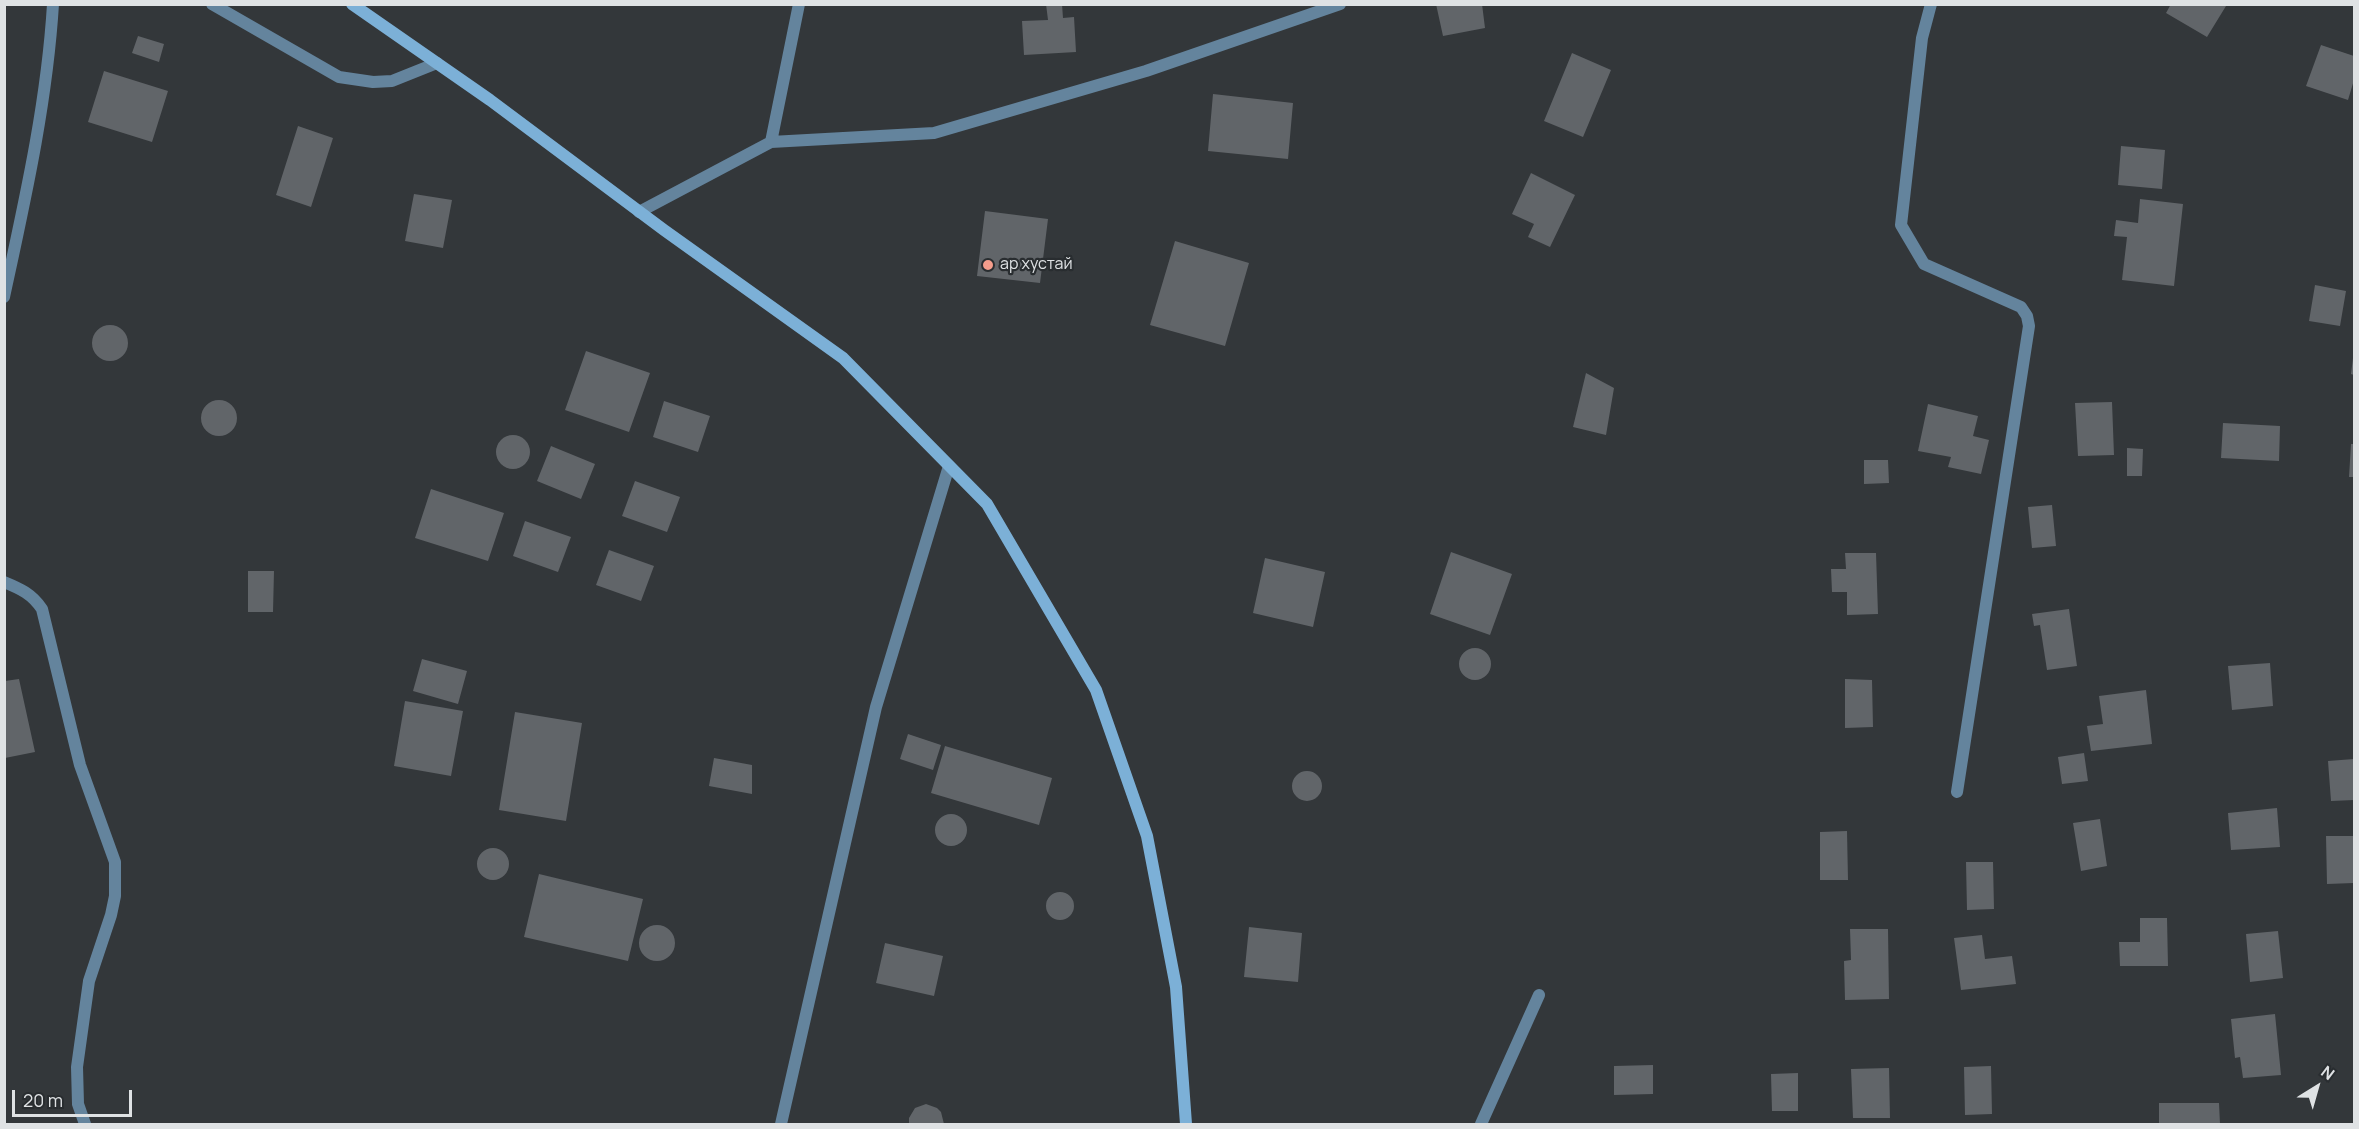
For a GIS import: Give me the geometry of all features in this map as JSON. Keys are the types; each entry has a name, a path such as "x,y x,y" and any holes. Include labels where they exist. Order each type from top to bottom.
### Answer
{"main road":[{"path":"352,4 490,100 639,212 843,358 987,504 1096,690 1148,836 1176,987 1186,1125"}],"street":[{"path":"5,295 34,155 50,49 53,4"},
{"path":"212,4 339,77 373,82 392,81 437,63"},
{"path":"771,142 799,4"},
{"path":"639,212 771,142 934,133 1146,71 1340,4"},
{"path":"1931,4 1922,38 1901,225 1924,264 2021,307 2027,316 2029,326 1957,792"},
{"path":"781,1125 876,706 949,466"},
{"path":"4,582 27,592 42,609 80,765 115,862 115,896 89,981 77,1067 78,1104 85,1125"},
{"path":"1481,1125 1539,995"}],"building":[{"path":"1046,4 1062,4 1063,18 1074,17 1076,52 1024,55 1022,21 1048,20"},
{"path":"1436,4 1482,4 1485,28 1443,36"},
{"path":"2171,4 2223,4 2226,6 2207,37 2166,13"},
{"path":"138,36 164,44 159,62 132,53"},
{"path":"2321,45 2354,56 2354,80 2348,100 2306,86"},
{"path":"1572,53 1611,70 1583,137 1544,121"},
{"path":"104,71 168,91 152,142 88,122"},
{"path":"1213,94 1293,103 1288,159 1208,151"},
{"path":"298,126 333,138 311,207 276,195"},
{"path":"2121,146 2165,150 2162,189 2118,185"},
{"path":"1531,173 1575,195 1550,247 1528,237 1534,224 1512,214"},
{"path":"414,194 452,200 443,248 405,241"},
{"path":"2140,199 2183,204 2174,286 2122,280 2127,237 2114,236 2116,220 2138,223"},
{"path":"985,211 1048,219 1040,283 977,276"},
{"path":"1175,241 1249,263 1225,346 1150,325"},
{"path":"2315,285 2346,291 2340,326 2309,321"},
{"path":"110,325 123,330 128,343 123,356 110,361 97,356 92,343 97,330"},
{"path":"586,351 650,373 629,432 565,410"},
{"path":"2354,358 2354,375 2351,374"},
{"path":"1586,373 1614,388 1606,435 1573,427"},
{"path":"219,400 232,405 237,418 232,431 219,436 206,431 201,418 206,405"},
{"path":"664,401 710,416 698,452 653,437"},
{"path":"2112,402 2114,455 2078,456 2075,403"},
{"path":"1928,404 1978,416 1973,436 1989,440 1981,474 1948,467 1951,457 1918,451"},
{"path":"2223,423 2280,426 2279,461 2221,458"},
{"path":"513,435 525,440 530,452 525,464 513,469 501,464 496,452 501,440"},
{"path":"2351,444 2354,444 2354,477 2349,477"},
{"path":"551,446 595,464 581,499 537,481"},
{"path":"2127,448 2143,449 2142,476 2127,476"},
{"path":"1864,460 1888,460 1889,483 1864,484"},
{"path":"635,481 680,497 667,532 622,516"},
{"path":"431,489 504,513 488,561 415,538"},
{"path":"2052,505 2056,546 2032,548 2028,507"},
{"path":"525,521 571,537 558,572 513,556"},
{"path":"609,550 654,566 641,601 596,585"},
{"path":"1451,552 1512,574 1490,635 1430,614"},
{"path":"1845,553 1876,553 1878,614 1847,615 1847,592 1832,592 1831,569 1846,569"},
{"path":"1265,558 1325,572 1313,627 1253,613"},
{"path":"248,571 274,571 273,612 248,612"},
{"path":"2069,609 2077,666 2047,670 2040,625 2034,626 2032,614"},
{"path":"1475,648 1486,653 1491,664 1486,675 1475,680 1464,675 1459,664 1464,653"},
{"path":"422,659 467,671 458,704 413,691"},
{"path":"2270,663 2273,706 2232,710 2228,666"},
{"path":"19,679 35,752 5,758 5,681"},
{"path":"1845,679 1872,680 1873,727 1845,728"},
{"path":"2146,690 2152,744 2091,751 2087,726 2103,724 2099,696"},
{"path":"405,701 463,711 451,776 394,766"},
{"path":"515,712 582,723 566,821 499,810"},
{"path":"908,734 941,745 933,770 900,759"},
{"path":"945,746 1052,778 1039,825 931,793"},
{"path":"2084,753 2088,781 2062,784 2058,757"},
{"path":"714,758 752,765 752,794 709,786"},
{"path":"2354,759 2354,800 2331,801 2328,761"},
{"path":"1307,771 1318,775 1322,786 1318,797 1307,801 1296,797 1292,786 1296,775"},
{"path":"2277,808 2280,847 2231,850 2228,813"},
{"path":"951,814 962,819 967,830 962,841 951,846 940,841 935,830 940,819"},
{"path":"2100,819 2107,866 2081,871 2073,823"},
{"path":"1847,831 1848,880 1820,880 1820,832"},
{"path":"2326,836 2353,836 2354,883 2327,884"},
{"path":"493,848 504,853 509,864 504,875 493,880 482,875 477,864 482,853"},
{"path":"1966,862 1993,862 1994,909 1967,910"},
{"path":"539,874 643,899 628,961 524,937"},
{"path":"1060,892 1070,896 1074,906 1070,916 1060,920 1050,916 1046,906 1050,896"},
{"path":"2140,918 2167,918 2168,966 2120,966 2119,942 2140,942"},
{"path":"657,925 670,930 675,943 670,956 657,961 644,956 639,943 644,930"},
{"path":"1249,927 1302,933 1298,982 1244,977"},
{"path":"1850,929 1888,929 1889,999 1845,1000 1844,961 1851,960"},
{"path":"2278,931 2283,978 2250,982 2246,934"},
{"path":"1982,935 1985,959 2012,956 2016,984 1961,990 1954,938"},
{"path":"885,943 943,956 934,996 876,983"},
{"path":"2275,1014 2281,1075 2243,1078 2240,1057 2235,1058 2231,1019"},
{"path":"1653,1065 1653,1094 1614,1095 1614,1066"},
{"path":"1991,1066 1992,1114 1965,1115 1964,1067"},
{"path":"1889,1068 1890,1118 1853,1118 1851,1069"},
{"path":"1798,1073 1798,1111 1772,1111 1771,1074"},
{"path":"2159,1103 2219,1103 2220,1124 2159,1124"},
{"path":"926,1104 941,1112 944,1124 909,1124 909,1118 915,1108"}],"place":[{"name":"ар хустай","path":"988,265"}]}
